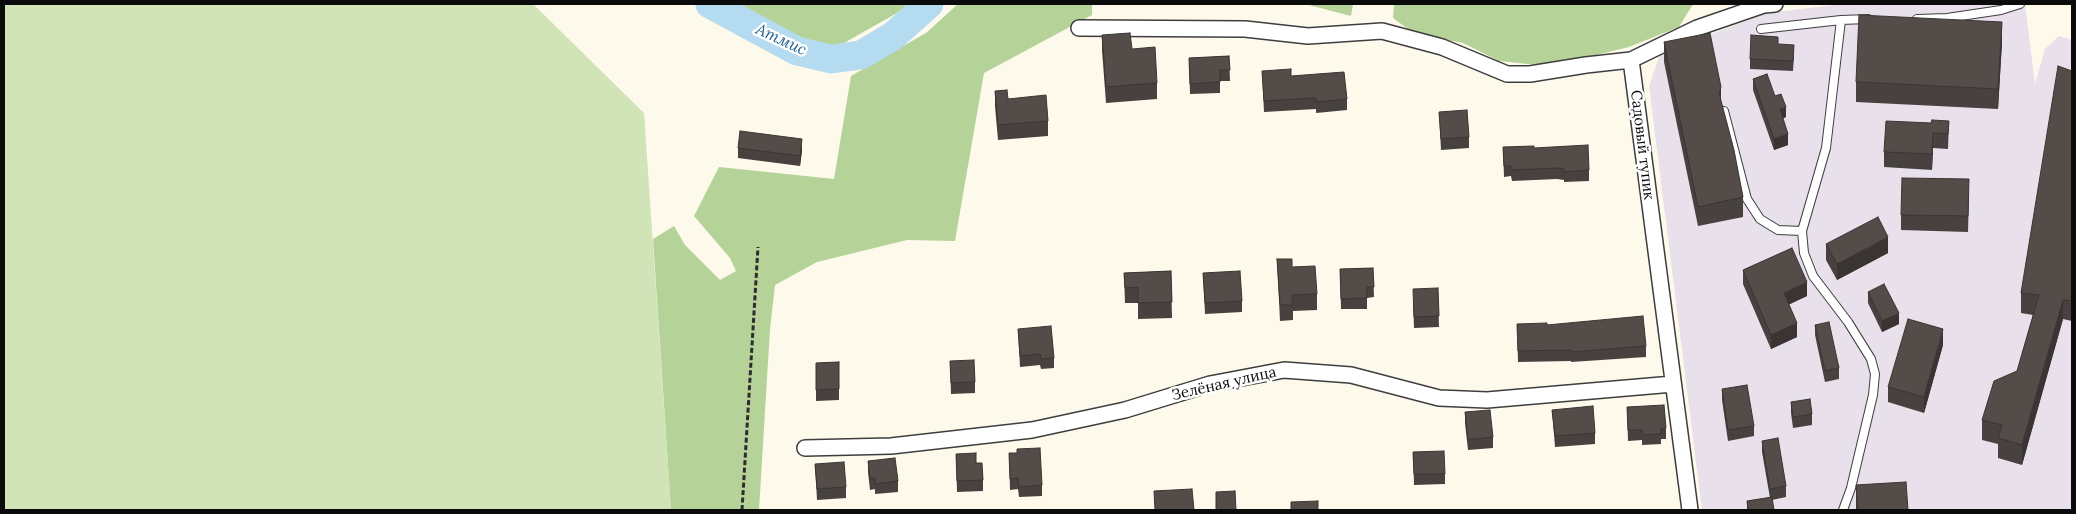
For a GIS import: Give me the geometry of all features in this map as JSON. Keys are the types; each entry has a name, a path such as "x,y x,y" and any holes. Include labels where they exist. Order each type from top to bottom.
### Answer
{"street":[{"path":"1079,28 1245,29 1308,36 1382,31 1442,48 1507,74 1530,74 1631,60 1697,28 1764,5 1775,4"},
{"name":"Садовый тупик","path":"1631,60 1690,510"},
{"name":"Зелёная улица","path":"805,448 891,446 1032,430 1125,410 1210,384 1284,370 1351,375 1439,398 1458,399 1487,400 1673,384"}],"lane":[{"path":"1909,19 1947,18 2001,10 2020,4"},
{"path":"1761,29 1841,20 1880,19"},
{"path":"1841,20 1826,148 1802,230 1804,253 1813,276 1852,329 1871,359 1875,374 1851,488 1843,510"},
{"path":"1724,111 1747,199 1760,219 1778,230 1802,230"}],"path":[{"path":"742,510 758,247"}],"shaded area":[{"path":"1843,4 2025,4 2035,84 2045,49 2059,36 2072,40 2072,510 1702,510 1649,86 1660,54 1767,13"}],"green space":[{"path":"4,4 533,4 644,113 671,510 4,510"},
{"path":"722,4 908,4 897,13 844,43 815,49 803,46 764,22 734,12"},
{"path":"958,4 1092,4 1092,15 984,73 955,241 907,240 817,262 775,285 770,329 759,510 671,510 653,239 674,226 685,245 720,280 736,271 730,258 694,216 719,167 834,179 851,76 926,33"},
{"path":"1305,4 1353,4 1351,16"},
{"path":"1394,4 1693,4 1679,27 1629,47 1592,56 1538,65 1499,61 1463,43 1441,39 1408,29 1393,18"}],"building":[{"path":"1859,15 2002,22 1998,89 1856,82"},
{"path":"1130,33 1132,49 1155,47 1157,83 1106,87 1102,35"},
{"path":"1710,33 1721,87 1719,93 1734,150 1743,197 1698,207 1664,42"},
{"path":"1751,35 1778,37 1778,44 1794,45 1793,61 1750,59"},
{"path":"1229,56 1230,70 1220,70 1220,82 1190,84 1189,58"},
{"path":"2058,66 2072,71 2072,301 2063,300 2022,445 1998,438 2002,425 1982,420 1994,381 2017,371 2039,295 2021,293"},
{"path":"1291,69 1291,76 1344,72 1347,99 1316,102 1316,98 1264,101 1262,71"},
{"path":"1767,74 1775,96 1781,94 1786,107 1780,109 1788,134 1774,139 1753,79"},
{"path":"1007,90 1008,99 1046,95 1048,121 998,125 995,91"},
{"path":"1467,110 1469,137 1441,139 1439,112"},
{"path":"1932,120 1949,121 1948,134 1933,133 1932,154 1884,152 1886,121 1931,123"},
{"path":"740,131 802,139 800,156 738,148"},
{"path":"1588,145 1589,170 1564,172 1564,169 1557,168 1512,170 1511,166 1504,166 1503,147 1534,146 1534,148"},
{"path":"1902,178 1969,179 1968,216 1901,215"},
{"path":"1878,217 1888,237 1837,264 1826,244"},
{"path":"1792,248 1807,282 1784,293 1797,323 1771,335 1743,270"},
{"path":"1277,259 1292,259 1292,267 1315,266 1317,294 1292,295 1293,305 1280,305"},
{"path":"1373,268 1374,287 1367,287 1367,298 1341,299 1340,269"},
{"path":"1171,271 1172,302 1138,303 1138,287 1125,288 1124,273"},
{"path":"1240,271 1242,301 1205,303 1203,273"},
{"path":"1884,284 1899,313 1882,321 1868,292"},
{"path":"1438,288 1439,316 1414,317 1413,289"},
{"path":"1643,316 1646,346 1571,352 1571,350 1518,351 1517,324 1547,323 1547,325"},
{"path":"1908,319 1943,329 1924,397 1888,387"},
{"path":"1829,322 1839,368 1825,371 1815,325"},
{"path":"1051,326 1054,358 1041,359 1040,354 1020,356 1018,329"},
{"path":"974,360 975,382 951,383 950,361"},
{"path":"839,362 839,389 816,390 816,363"},
{"path":"1747,385 1754,426 1728,430 1722,389"},
{"path":"1810,399 1812,414 1793,417 1791,402"},
{"path":"1664,405 1666,428 1661,429 1661,434 1642,435 1642,430 1628,430 1627,407"},
{"path":"1593,406 1595,433 1555,436 1552,410"},
{"path":"1490,410 1493,437 1468,440 1465,412"},
{"path":"1778,438 1786,486 1770,489 1762,441"},
{"path":"1040,448 1042,485 1019,487 1018,478 1010,479 1009,453 1017,453 1017,449"},
{"path":"1444,451 1445,474 1414,474 1413,452"},
{"path":"976,453 976,463 982,463 983,480 957,481 956,454"},
{"path":"895,458 898,481 875,484 875,478 870,479 868,461"},
{"path":"844,462 846,487 817,489 815,464"},
{"path":"1906,482 1908,510 1858,510 1856,485"},
{"path":"1192,489 1194,510 1155,510 1154,491"},
{"path":"1235,491 1236,510 1216,510 1216,492"},
{"path":"1772,497 1774,510 1748,510 1747,501"},
{"path":"1318,501 1318,510 1291,510 1291,502"}],"waterway":[{"name":"Атмис","path":"710,4 797,51 831,59 861,55 893,36 929,4"}]}
